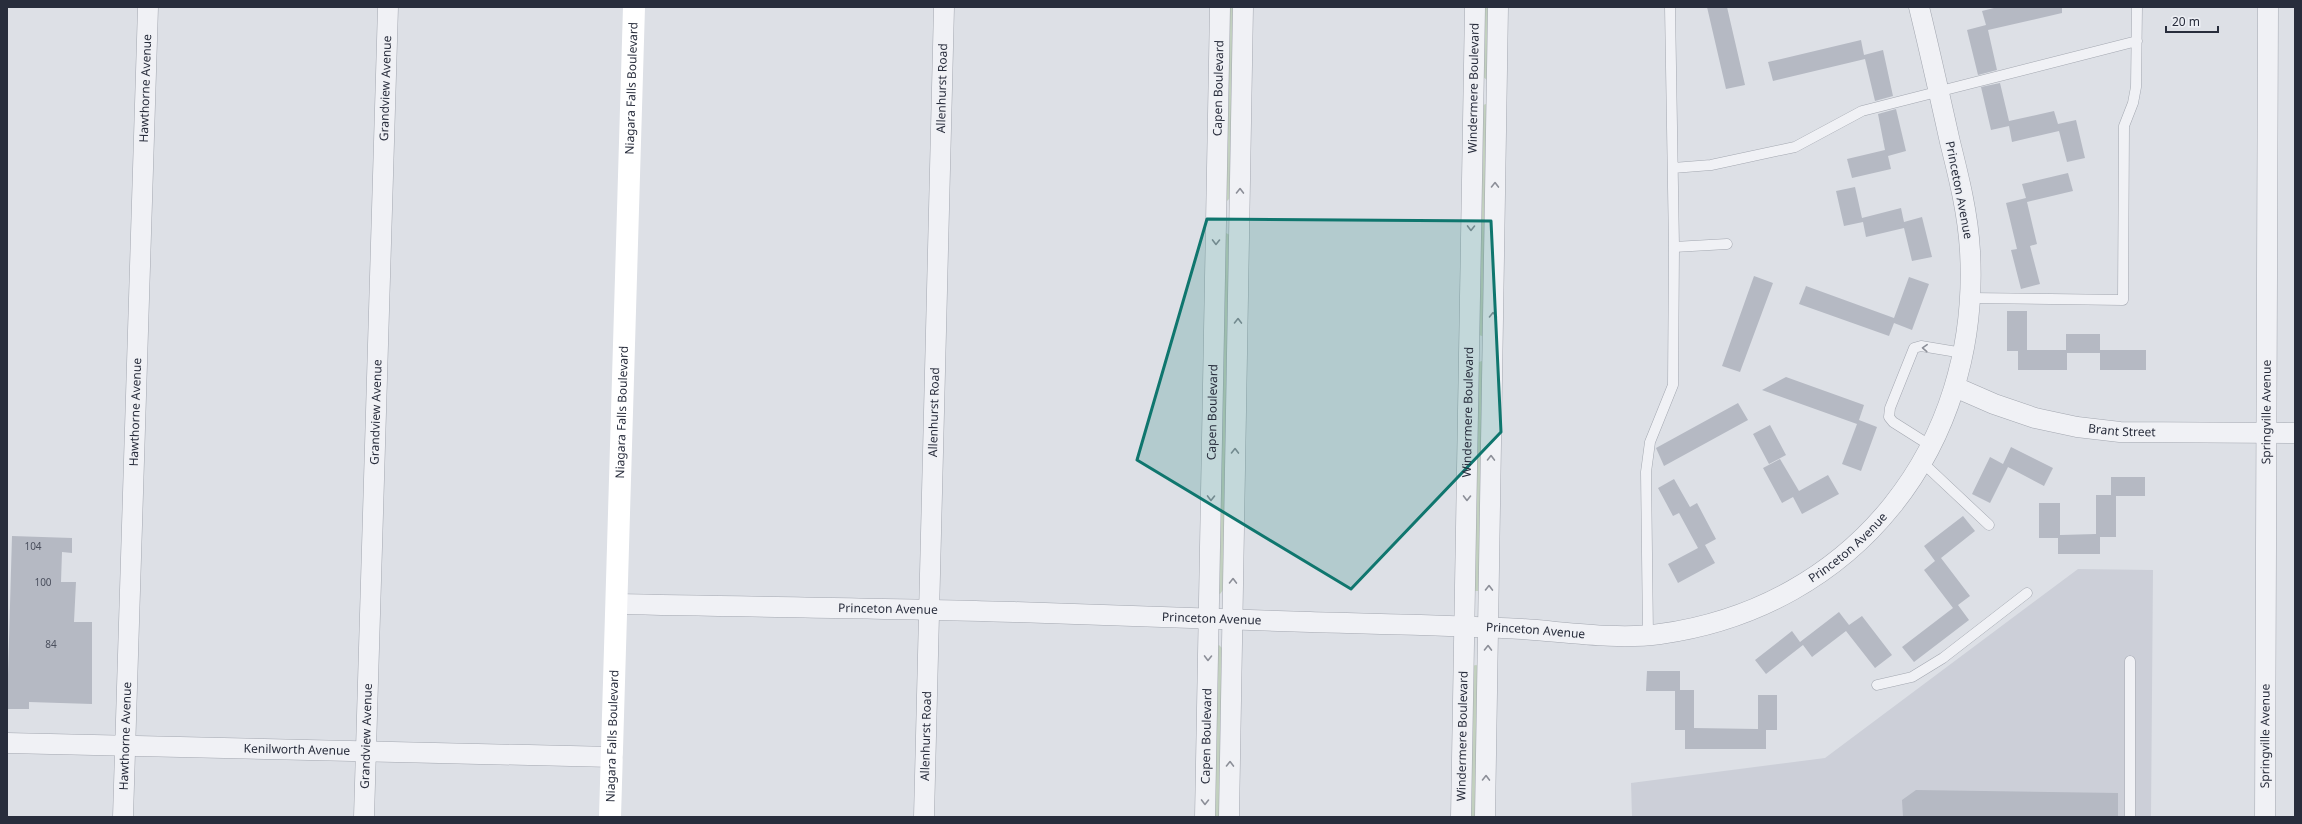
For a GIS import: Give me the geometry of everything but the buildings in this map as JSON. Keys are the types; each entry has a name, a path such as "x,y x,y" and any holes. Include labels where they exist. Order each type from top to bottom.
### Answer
{"main road":[{"name":"Niagara Falls Boulevard","path":"610,817 617,604 620,428 634,7"}],"street":[{"name":"Hawthorne Avenue","path":"123,817 148,7"},
{"name":"Grandview Avenue","path":"364,817 388,7"},
{"name":"Allenhurst Road","path":"924,817 944,7"},
{"name":"Capen Boulevard","path":"1220,7 1228,215 1233,620 1230,817"},
{"name":"Capen Boulevard","path":"1204,817 1209,619 1228,215 1243,7"},
{"name":"Windermere Boulevard","path":"1475,7 1485,93 1481,347 1488,628 1485,817"},
{"name":"Windermere Boulevard","path":"1485,93 1498,7"},
{"name":"Princeton Avenue","path":"617,604 930,610 1464,627 1648,635 1696,628 1730,619 1764,606 1796,590 1826,570 1853,548 1879,523 1901,495 1927,454 1955,387 1963,353 1970,298 1970,247 1966,208 1920,7"},
{"name":"Springville Avenue","path":"2265,817 2268,7"},
{"name":"Windermere Boulevard","path":"1461,817 1464,627 1481,347"},
{"name":"Brant Street","path":"1955,387 2015,411 2077,427 2120,432 2295,433"},
{"name":"Kenilworth Avenue","path":"7,743 612,757"}],"lane":[{"path":"1648,635 1646,472 1650,442 1673,386 1674,247 1670,7"},
{"path":"1970,298 2123,300 2124,126 2134,103 2137,7"},
{"path":"1673,168 1703,166 1795,147 1862,111 1938,90 2137,41"},
{"path":"1674,247 1727,244"},
{"path":"1963,353 1921,346 1914,348 1890,408 1890,417 1893,422 1927,454 1989,525"},
{"path":"1877,685 1912,677 1943,658 2027,593"},
{"path":"2130,661 2130,817"}],"highlighted area":[{"path":"1207,219 1491,221 1501,432 1351,589 1137,460"}],"shaded area":[{"path":"2078,569 2153,570 2151,817 1632,817 1631,783 1825,758"}],"green space":[{"path":"1227,7 1234,7 1230,198 1227,201 1225,200"},
{"path":"1483,7 1493,7 1487,80 1482,76"},
{"path":"1483,105 1490,105 1486,335 1482,336 1479,335"},
{"path":"1224,232 1230,235 1223,590 1220,594 1218,593"},
{"path":"1479,362 1485,362 1480,591 1474,591"},
{"path":"1219,645 1222,648 1219,817 1212,817 1217,646"},
{"path":"1472,666 1479,666 1479,817 1468,817"}]}
